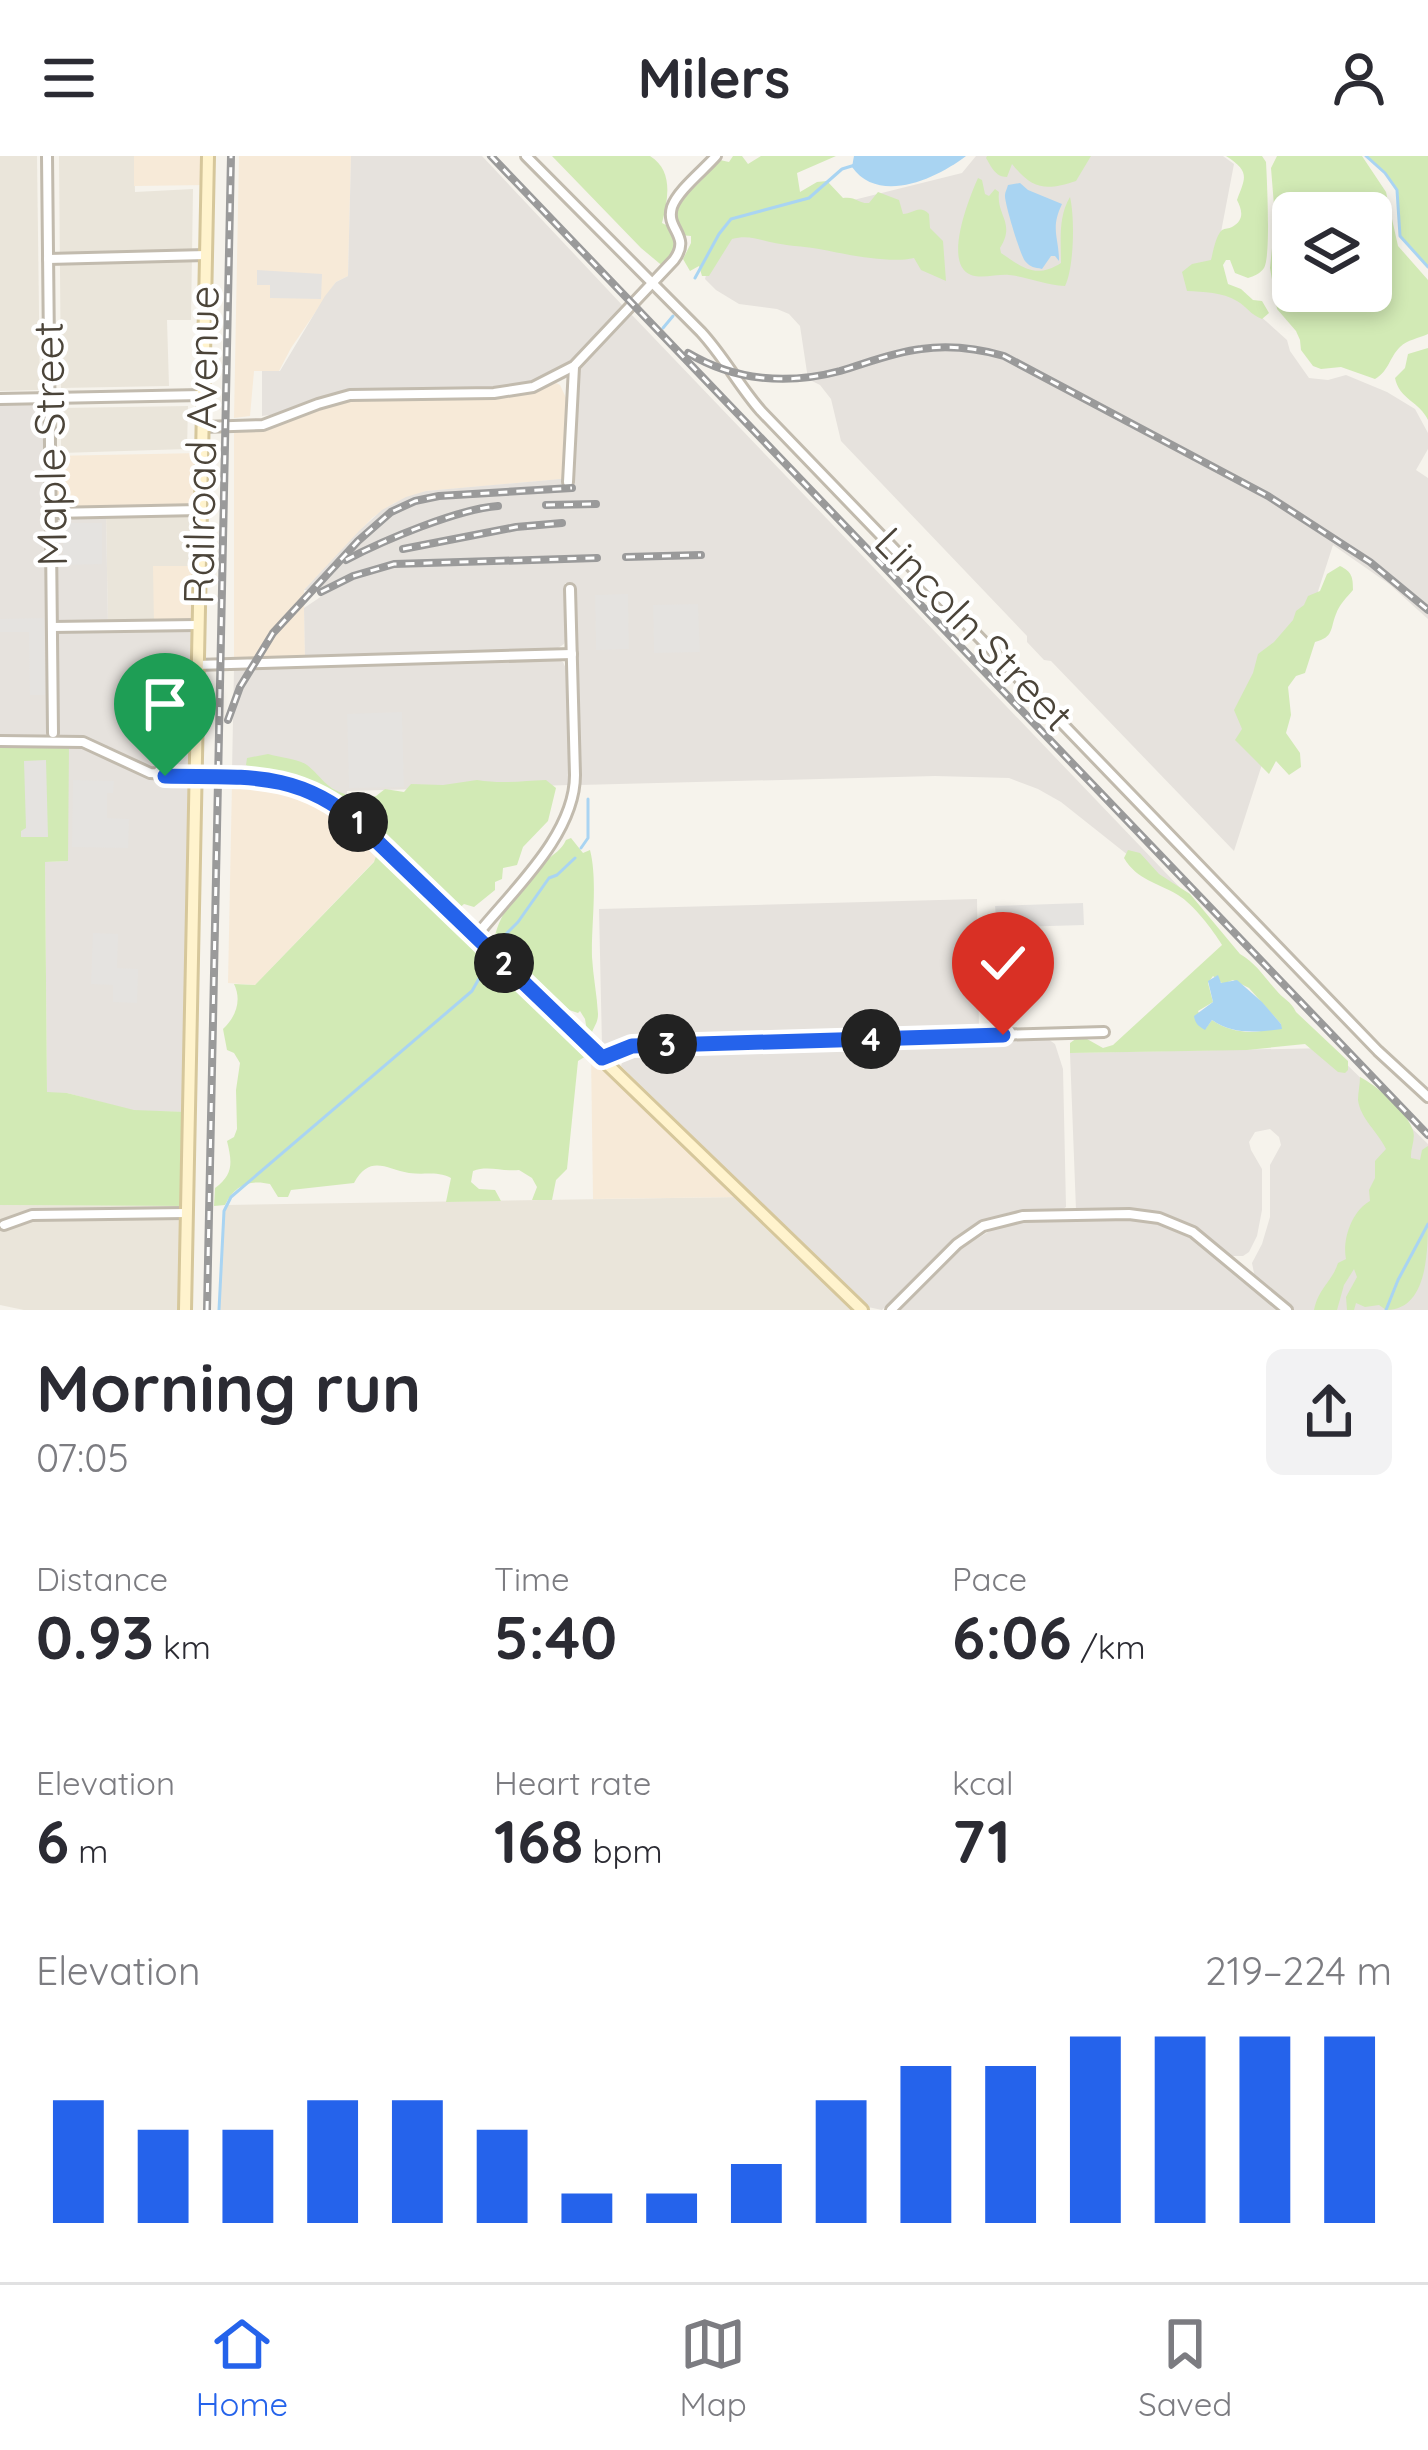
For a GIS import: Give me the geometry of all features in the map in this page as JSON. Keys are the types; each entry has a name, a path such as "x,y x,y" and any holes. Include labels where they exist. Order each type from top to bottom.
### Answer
{"main road":[{"name":"Railroad Avenue","path":"184,1310 208,156"},
{"path":"195,776 280,781 322,796 358,823 862,1310"}],"street":[{"name":"Maple Street","path":"47,156 53,733"},
{"name":"Lincoln Street","path":"526,156 713,346 761,411 1378,1051 1428,1097"},
{"path":"202,427 263,425 350,395 515,391 548,381 574,366 681,251 672,207 716,156"},
{"path":"48,259 206,255"},
{"path":"568,482 574,366"},
{"path":"0,399 202,395"},
{"path":"51,513 200,510"},
{"path":"476,936 556,837 573,801 570,589"},
{"path":"52,627 197,625"},
{"path":"196,665 572,654"},
{"path":"0,741 82,742 150,773 195,776"},
{"path":"602,1058 622,1048 644,1045 1104,1032"},
{"path":"4,1225 32,1215 186,1213"},
{"path":"891,1310 956,1244 983,1226 1023,1216 1129,1214 1160,1218 1193,1232 1287,1310"}],"shaded area":[{"path":"0,156 37,156 40,390 0,391"},
{"path":"59,156 134,156 135,192 193,189 191,320 167,320 169,386 61,388"},
{"path":"134,156 208,156 208,185 134,186"},
{"path":"239,156 351,156 348,276 336,282 279,371 254,371 250,416 234,418"},
{"path":"351,156 482,156 624,307 572,360 532,382 504,387 353,390 262,416 262,371 280,371 325,296 348,276"},
{"path":"976,156 1223,156 1234,164 1213,274 1287,340 1309,378 1346,375 1387,392 1415,409 1428,433 1428,449 1416,470 1428,478 1428,619 1389,584 1333,545 1234,851 1051,661 1044,660 1027,636 841,441 831,399 808,379 800,326 789,314 739,304 705,279 711,258 729,231 962,173"},
{"path":"257,270 322,274 321,299 270,298 270,285 257,285"},
{"path":"631,314 1186,894 1177,894 1061,802 1009,778 580,785 574,583 565,583 566,636 555,650 305,658 304,608 331,590 304,590 382,510 426,491 572,478 580,367"},
{"path":"556,383 567,400 563,479 426,491 394,503 372,518 304,590 305,658 234,660 234,431 278,426 350,400 511,396"},
{"path":"50,398 51,512 106,512 108,626 197,625 187,1112 134,1111 67,1093 47,1093 45,862 67,861 68,744 0,745 0,399"},
{"path":"188,406 187,449 61,453 61,408"},
{"path":"201,453 200,510 51,513 51,456"},
{"path":"200,510 198,566 154,625 108,626 106,512"},
{"path":"63,523 102,523 102,564 63,565"},
{"path":"153,566 198,566 197,625 154,625"},
{"path":"628,594 629,649 596,650 595,595"},
{"path":"698,604 700,652 654,653 653,605"},
{"path":"44,618 45,695 30,695 29,632 0,632 0,619"},
{"path":"554,658 567,671 570,785 347,791 346,808 270,776 232,772 234,669"},
{"path":"119,688 134,688 135,707 172,706 166,742 151,742 150,725 120,726"},
{"path":"402,712 404,787 349,788 347,714"},
{"path":"46,760 48,837 21,837 26,828 24,761"},
{"path":"73,780 114,781 113,793 107,793 107,818 129,819 128,848 72,847"},
{"path":"232,783 265,783 303,792 337,810 383,852 255,985 228,983"},
{"path":"977,899 979,1031 632,1040 602,1045 599,909"},
{"path":"1083,903 1084,925 1014,927 1013,916 1000,916 1001,951 1011,951 1013,991 991,998 989,918 996,917 995,906"},
{"path":"93,933 118,934 117,968 138,969 137,1003 113,1002 113,985 91,984"},
{"path":"1048,1039 1055,1044 1063,1069 1066,1207 1010,1212 977,1223 949,1243 882,1310 868,1307 621,1066 629,1054 653,1050"},
{"path":"1330,1048 1428,1144 1428,1310 1293,1310 1255,1278 1252,1263 1270,1217 1270,1165 1281,1145 1270,1129 1255,1132 1249,1142 1262,1169 1262,1210 1257,1236 1243,1256 1230,1256 1196,1229 1161,1214 1076,1210 1070,1053"},
{"path":"591,1053 739,1197 593,1199"},
{"path":"739,1197 856,1310 219,1310 225,1205"},
{"path":"0,1205 186,1206 185,1310 24,1310 0,1305"},
{"path":"1023,1221 1158,1221 1186,1232 1281,1310 900,1310 957,1251 993,1229"}],"green space":[{"path":"552,156 650,156 658,162 667,186 662,223 672,228 679,248 665,268 641,248"},
{"path":"733,156 742,156 748,164 761,156 836,156 797,173 800,192 827,181 843,198 869,203 878,192 899,200 903,214 925,211 930,228 943,241 946,281 921,270 914,258 867,258 747,237 732,239 709,276 702,276 699,266 690,271 683,259 691,236 680,235 678,203 720,160 729,162"},
{"path":"987,156 1091,156 1076,181 1048,187 1027,179 1012,164 1007,177 999,175"},
{"path":"1226,156 1262,156 1266,162 1264,268 1248,278 1235,273 1230,260 1223,265 1228,284 1262,301 1269,313 1262,319 1225,296 1187,291 1182,272 1211,260 1220,232 1241,218 1237,200 1244,176"},
{"path":"1277,156 1362,156 1386,192 1273,192 1271,168"},
{"path":"1366,156 1428,156 1428,267 1400,236 1397,190"},
{"path":"978,178 985,194 999,192 1006,225 1001,253 1030,270 1061,263 1062,221 1070,197 1073,243 1065,286 1009,275 975,276 963,268 958,244"},
{"path":"1392,219 1398,246 1428,280 1428,334 1400,347 1375,379 1341,367 1313,366 1301,350 1296,331 1280,312 1392,312"},
{"path":"1428,348 1428,420 1395,378 1405,368 1408,354"},
{"path":"1340,566 1351,575 1353,590 1339,607 1328,635 1315,642 1305,673 1288,687 1291,715 1286,733 1300,753 1301,767 1289,775 1276,761 1269,774 1235,740 1242,729 1234,710 1258,654 1293,620 1308,596 1320,591 1327,574"},
{"path":"69,744 68,861 45,862 47,1092 134,1110 187,1112 186,1206 0,1205 0,745"},
{"path":"268,754 307,765 345,794 347,801 341,804 308,783 246,765 247,758"},
{"path":"546,780 556,788 548,821 523,847 517,865 503,868 495,890 474,907 464,904 457,910 353,807 385,789 404,792 411,784"},
{"path":"571,838 583,853 590,850 592,862 592,957 598,1014 592,1032 587,1031 580,1011 569,1010 495,936 515,896"},
{"path":"1128,850 1140,853 1159,874 1190,894 1240,954 1348,1061 1348,1070 1338,1072 1305,1044 1247,1050 1070,1053 1070,1043 1077,1038 1103,1048 1113,1045 1222,945 1190,904 1142,876 1124,858","holes":["1213,976 1223,984 1233,980 1249,988 1281,1024 1246,1032 1212,1020 1206,1028 1198,1011 1213,1002 1208,983"]},
{"path":"378,851 386,853 570,1042 578,1041 591,1053 578,1061 567,1169 556,1180 552,1200 532,1200 537,1187 519,1170 473,1171 471,1182 479,1189 495,1190 501,1201 446,1202 451,1178 372,1166 354,1183 291,1190 288,1197 278,1197 270,1184 249,1183 225,1205 214,1206 215,1188 230,1167 227,1141 237,1129 240,1063 227,1050 223,1029 236,1008 234,984 255,985 374,862"},
{"path":"1360,1077 1408,1121 1414,1136 1411,1158 1420,1160 1428,1146 1426,1261 1418,1289 1400,1307 1386,1310 1356,1303 1354,1310 1347,1310 1346,1297 1357,1277 1354,1269 1337,1310 1314,1310 1338,1263 1346,1259 1350,1226 1370,1201 1375,1161 1386,1149 1359,1107"}],"water":[{"path":"854,156 966,156 924,180 892,186 863,178 852,167"},
{"path":"1020,183 1062,204 1056,227 1059,261 1051,256 1042,269 1025,261 1007,208 1008,185"},
{"path":"1218,975 1221,983 1237,980 1282,1029 1237,1030 1212,1020 1205,1030 1199,1026 1194,1016 1213,1002 1208,981"}],"waterway":[{"path":"1366,156 1397,190 1400,236 1428,267"},
{"path":"695,278 731,219 809,198 842,169 855,165"},
{"path":"663,328 673,316"},
{"path":"581,848 588,838 588,799"},
{"path":"500,940 549,878 575,858"},
{"path":"219,1310 224,1211 231,1197 472,991 485,968"},
{"path":"1386,1310 1428,1224"}],"railway":[{"path":"207,1310 231,156"},
{"path":"491,156 1428,1135"},
{"path":"688,353 724,370 781,379 840,371 932,348 1004,356 1268,496 1370,562 1428,610"},
{"path":"228,720 240,687 273,633 391,512 439,496 572,488"},
{"path":"546,505 596,504"},
{"path":"346,560 421,527 498,506"},
{"path":"403,549 562,523"},
{"path":"626,557 701,555"},
{"path":"321,592 394,564 597,558"}],"route":[{"path":"165,776 280,781 333,803 602,1058 632,1046 1003,1035"}]}
